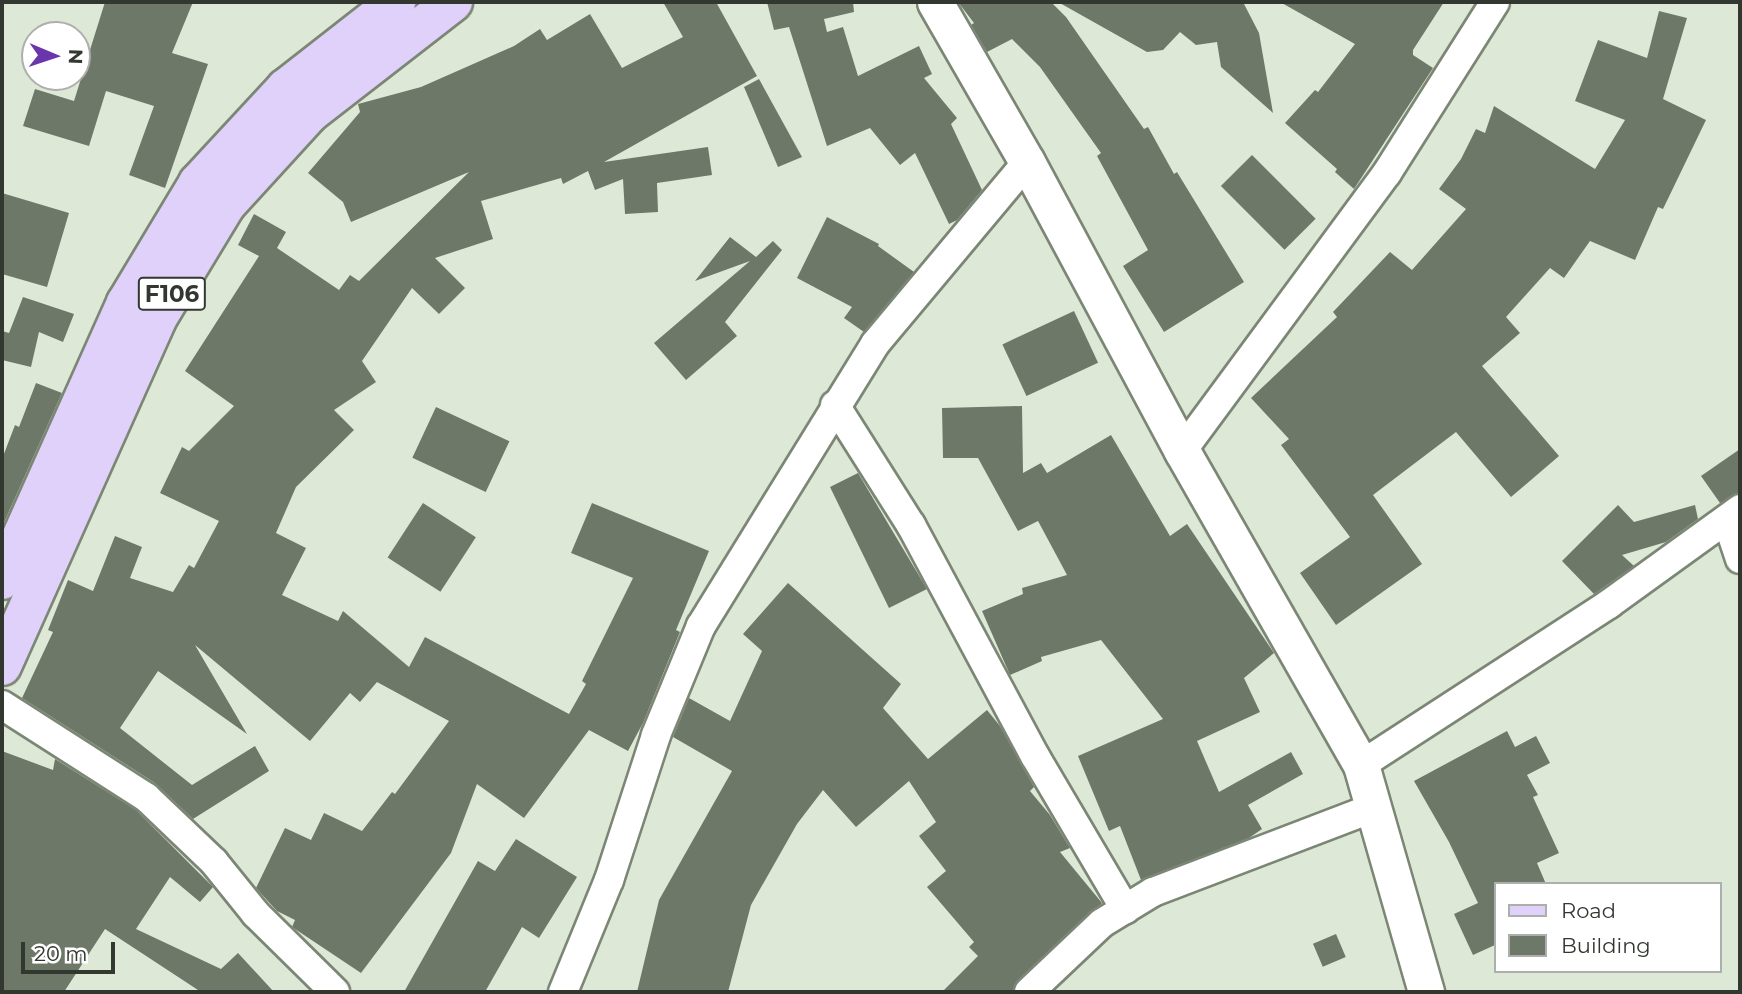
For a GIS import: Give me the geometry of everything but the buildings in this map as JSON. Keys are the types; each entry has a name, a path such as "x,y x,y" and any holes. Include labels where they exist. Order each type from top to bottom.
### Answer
{"main road":[{"name":"F106","path":"2,580 126,303 198,183 286,88 396,2"},
{"name":"F106","path":"2,666 157,319 226,205 310,113 453,2"}],"street":[{"path":"935,2 1027,162 1182,451 1361,765 1426,992"},
{"path":"1182,451 1387,173 1495,2"},
{"path":"563,992 609,880 656,735 701,626 875,344 1027,162"},
{"path":"835,405 911,525 1035,756 1125,909"},
{"path":"1361,765 1609,604 1734,514 1740,559"},
{"path":"2,705 146,797 214,862 256,914 335,992"},
{"path":"1029,992 1102,923 1153,892 1373,808"}]}
